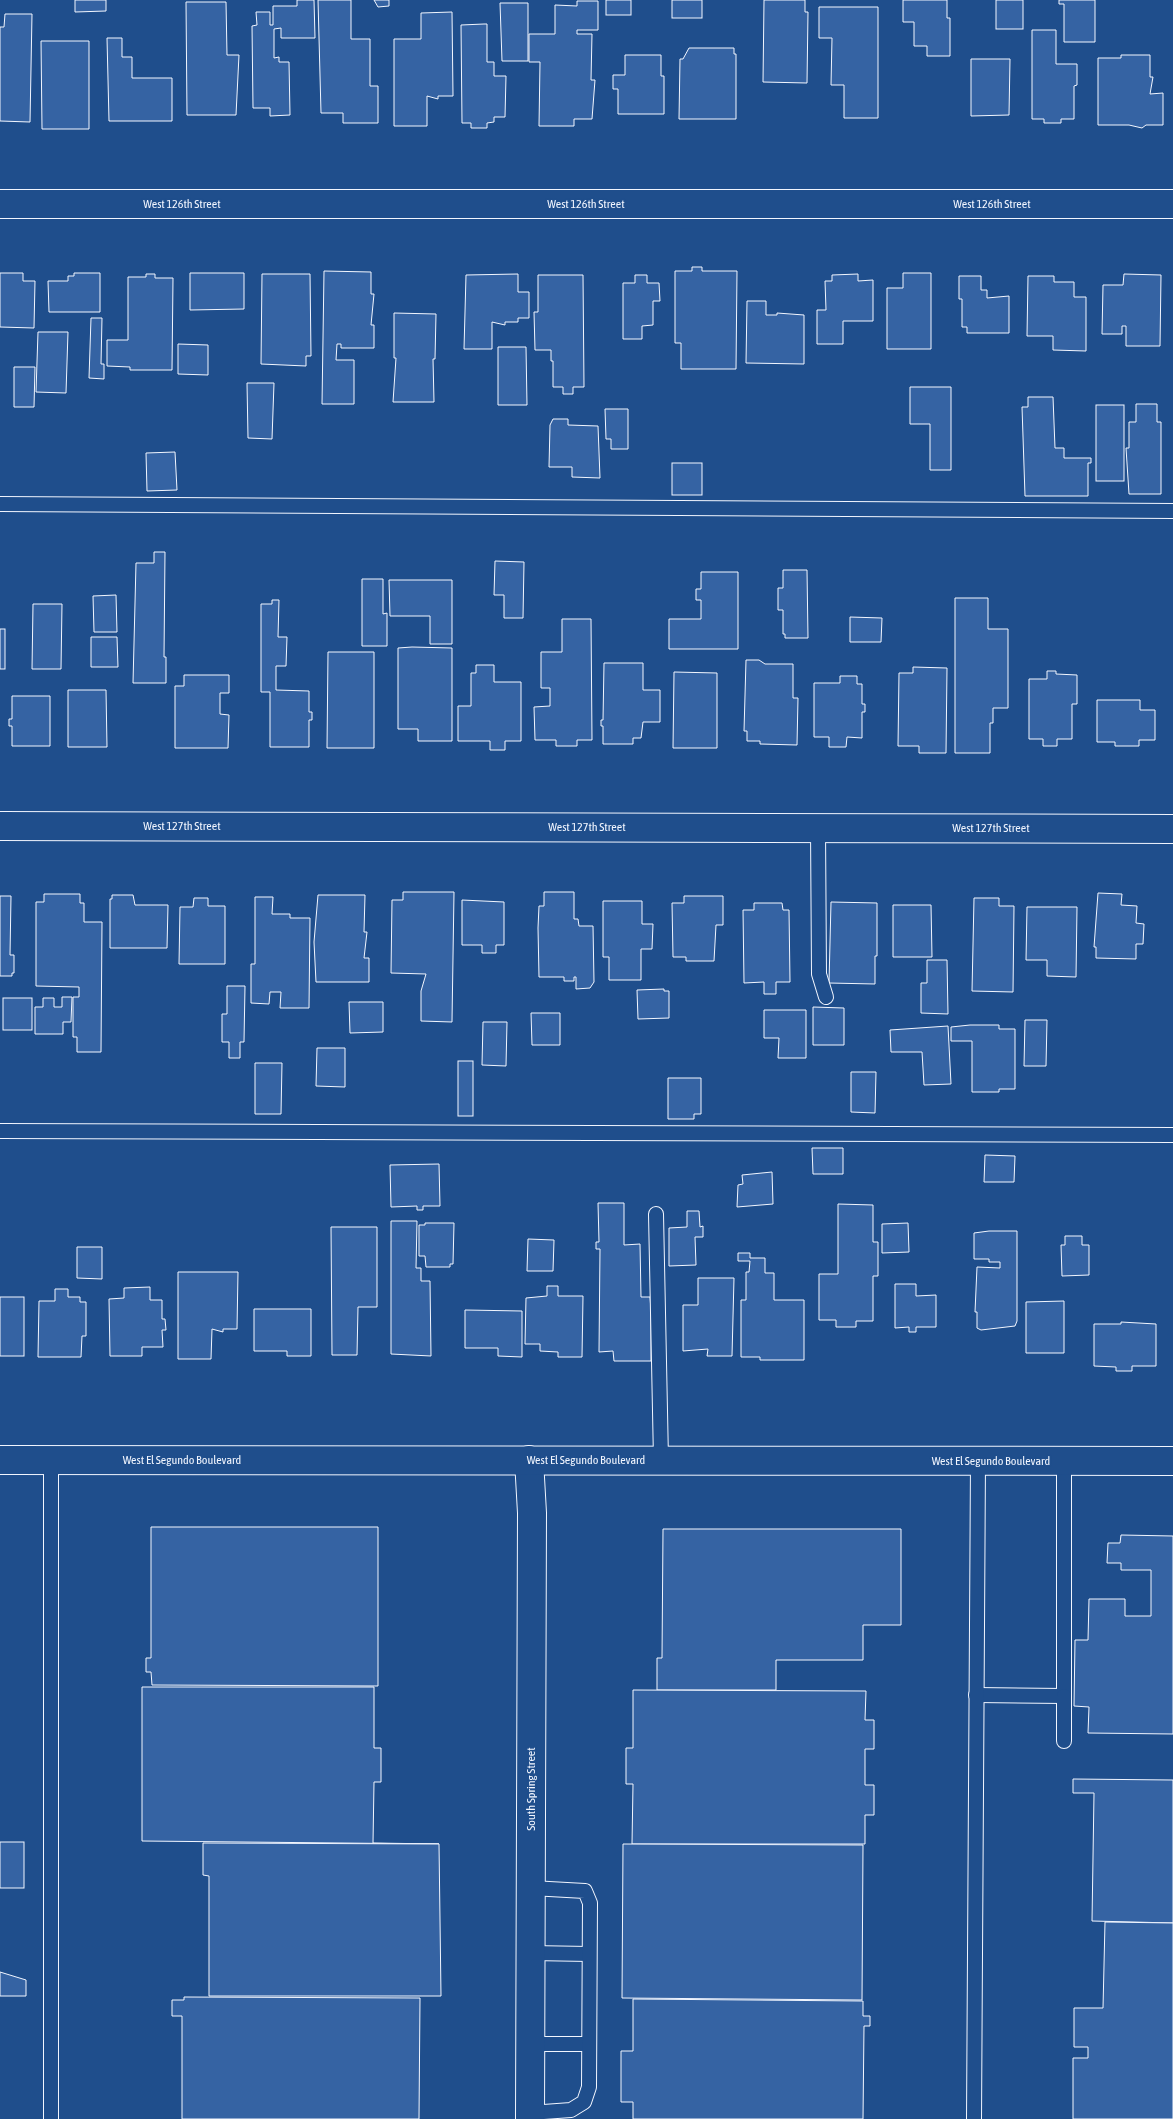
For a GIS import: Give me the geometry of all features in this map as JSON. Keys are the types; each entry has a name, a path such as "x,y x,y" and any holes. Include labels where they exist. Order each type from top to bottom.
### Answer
{"street":[{"name":"West 126th Street","path":"0,204 1173,204"},
{"name":"West 127th Street","path":"0,826 1173,829"},
{"name":"West El Segundo Boulevard","path":"0,1460 1173,1461"},
{"name":"South Spring Street","path":"529,1460 532,1513 530,2116"}],"lane":[{"path":"0,504 1173,511"},
{"path":"818,828 819,974 826,997"},
{"path":"0,1131 1173,1135"},
{"path":"656,1214 661,1460"},
{"path":"51,1460 51,2119"},
{"path":"974,2119 978,1461"},
{"path":"1064,1461 1064,1741"},
{"path":"976,1695 1064,1696"},
{"path":"530,2116 570,2110 584,2102 589,2087 590,1904 585,1891 531,1888"},
{"path":"531,1953 589,1954"},
{"path":"530,2044 589,2044"}],"building":[{"path":"75,0 106,0 106,11 75,12"},
{"path":"297,0 314,0 315,38 281,38 281,28 274,29 274,58 279,57 279,62 289,62 290,115 270,116 270,108 253,108 252,26 257,25 256,12 270,12 270,25 273,25 273,6 297,6"},
{"path":"318,0 351,0 351,39 370,39 370,86 378,86 378,123 343,123 343,113 321,113"},
{"path":"374,0 389,0 389,6 378,7"},
{"path":"606,0 631,0 631,15 606,15"},
{"path":"672,0 702,0 702,18 672,18"},
{"path":"764,0 805,0 805,12 808,12 807,83 763,82"},
{"path":"903,0 947,0 947,18 950,18 950,56 927,56 927,46 914,46 914,22 903,22"},
{"path":"996,0 1023,0 1023,29 996,29"},
{"path":"1059,0 1095,0 1095,42 1064,42 1064,4 1059,4"},
{"path":"577,1 598,1 598,30 577,30 577,34 592,34 591,80 595,80 592,119 574,119 574,126 539,126 540,62 529,62 529,34 555,34 555,5 577,6"},
{"path":"186,2 226,2 227,55 239,55 236,115 187,115"},
{"path":"500,3 528,3 528,61 502,61"},
{"path":"819,7 878,7 878,118 844,118 844,85 831,85 832,38 819,38"},
{"path":"452,12 453,96 438,96 438,99 427,96 427,126 394,126 394,39 421,39 421,13"},
{"path":"5,14 32,14 30,122 0,121 0,27 4,27"},
{"path":"487,24 487,62 494,62 494,76 506,76 505,117 494,117 494,122 487,123 487,128 471,128 471,123 462,123 461,25"},
{"path":"1032,30 1056,30 1056,64 1077,64 1077,85 1074,86 1074,119 1061,119 1061,123 1044,123 1044,119 1032,119"},
{"path":"107,38 122,38 122,57 132,57 132,78 172,78 172,121 109,121"},
{"path":"41,41 89,41 89,129 42,129"},
{"path":"689,48 734,48 734,54 736,54 736,119 679,119 680,59 683,59"},
{"path":"625,55 661,55 661,76 664,76 664,114 618,114 618,89 613,89 613,75 625,75"},
{"path":"1121,55 1150,55 1150,77 1153,77 1150,94 1163,93 1163,125 1146,125 1142,128 1129,125 1098,125 1098,58 1121,58"},
{"path":"971,59 1010,59 1009,115 971,116"},
{"path":"692,267 702,267 702,271 737,271 736,369 681,369 681,343 675,343 675,271 692,271"},
{"path":"324,271 371,272 371,294 374,294 371,325 374,325 374,348 341,348 341,344 337,344 336,360 354,360 354,404 322,404"},
{"path":"0,273 23,273 23,281 35,281 34,328 0,327"},
{"path":"74,273 100,273 100,312 49,312 48,281 68,281 68,276 74,276"},
{"path":"190,273 244,273 244,309 190,310"},
{"path":"903,273 931,273 931,349 887,349 887,288 903,288"},
{"path":"146,274 155,274 155,278 173,278 172,370 130,370 130,367 107,366 107,340 128,340 128,277 146,277"},
{"path":"262,274 310,274 311,356 306,356 306,366 261,364"},
{"path":"518,274 518,292 529,292 529,318 518,318 518,322 505,322 505,325 492,322 492,349 464,349 466,275"},
{"path":"858,274 858,281 873,280 873,321 843,321 843,344 817,344 817,310 826,310 825,281 832,281 832,275"},
{"path":"1124,274 1161,275 1160,346 1126,346 1126,326 1122,326 1122,334 1102,334 1103,285 1123,285"},
{"path":"538,275 583,275 584,387 573,387 573,394 563,394 563,387 553,387 551,350 535,350 534,312 538,312"},
{"path":"635,275 647,275 647,283 659,283 660,301 653,301 653,325 642,326 642,339 623,339 623,283 635,283"},
{"path":"959,276 981,276 981,290 987,290 987,298 1009,296 1009,333 967,333 967,327 962,327 962,299 959,299"},
{"path":"1028,276 1054,276 1054,282 1074,282 1074,297 1086,297 1086,351 1053,350 1053,336 1027,336"},
{"path":"747,301 766,301 766,315 777,315 777,313 804,315 804,364 746,363"},
{"path":"394,313 436,314 435,359 433,359 434,402 393,402 396,358 394,358"},
{"path":"91,318 102,318 101,364 104,364 104,379 89,378"},
{"path":"38,332 68,332 66,393 36,392"},
{"path":"178,344 208,345 208,375 178,374"},
{"path":"498,347 526,347 527,405 498,405"},
{"path":"14,367 35,367 34,407 14,407"},
{"path":"247,383 274,383 272,439 248,438"},
{"path":"910,387 951,387 951,470 930,470 930,424 910,424"},
{"path":"1028,397 1053,397 1055,448 1064,448 1064,458 1091,458 1091,463 1088,463 1088,496 1025,496 1022,407 1028,407"},
{"path":"1136,404 1157,404 1157,422 1161,422 1161,494 1129,494 1126,448 1129,448 1129,422 1136,422"},
{"path":"1096,405 1124,405 1124,481 1096,481"},
{"path":"605,409 628,409 628,449 611,449 611,439 606,439"},
{"path":"553,419 568,419 568,425 598,426 600,478 572,477 572,467 549,467 550,425"},
{"path":"175,452 177,490 147,491 146,453"},
{"path":"672,463 702,463 702,495 672,495"},
{"path":"154,552 165,552 164,657 166,657 166,683 133,683 136,563 154,563"},
{"path":"495,561 524,562 523,618 504,618 504,595 494,595"},
{"path":"783,570 807,570 808,638 785,638 785,634 783,634 783,610 778,610 778,588 783,588"},
{"path":"701,572 738,572 738,649 669,649 669,619 701,619 701,600 696,600 696,589 701,589"},
{"path":"362,579 383,579 383,614 387,613 387,646 362,646"},
{"path":"389,580 452,580 452,644 430,644 430,616 390,616"},
{"path":"116,595 117,632 94,632 93,596"},
{"path":"955,598 988,598 988,629 1008,629 1008,708 993,708 993,723 990,723 990,753 955,753"},
{"path":"272,600 279,600 278,637 287,637 286,666 276,666 276,690 309,691 309,712 312,712 312,720 309,720 309,747 270,747 270,692 261,692 261,604 272,604"},
{"path":"33,604 62,604 61,669 32,669"},
{"path":"850,617 882,618 881,642 850,642"},
{"path":"562,619 591,619 592,740 577,740 577,746 556,746 556,740 535,740 534,707 550,706 550,688 541,688 541,652 562,652"},
{"path":"0,629 5,629 5,669 0,669"},
{"path":"91,637 117,637 118,667 91,667"},
{"path":"398,648 452,648 452,741 418,741 418,729 398,729"},
{"path":"328,652 374,652 374,748 327,748"},
{"path":"746,660 759,660 765,664 793,664 793,698 798,698 797,745 760,744 760,741 747,741 747,731 744,731"},
{"path":"604,663 643,663 643,690 660,690 660,722 643,722 641,738 633,738 633,744 603,744 601,720 603,720"},
{"path":"476,665 494,665 494,682 521,682 521,741 505,741 505,750 490,750 490,741 458,741 458,706 471,706 471,673 476,673"},
{"path":"913,667 947,668 946,753 919,753 919,746 898,746 899,673 913,673"},
{"path":"1047,671 1056,671 1056,674 1077,675 1077,704 1072,704 1072,739 1057,739 1057,746 1043,746 1043,739 1029,739 1029,679 1047,679"},
{"path":"674,672 717,673 717,748 673,748"},
{"path":"184,675 229,675 229,693 220,693 220,714 229,715 228,748 175,748 175,686 184,686"},
{"path":"840,676 857,676 857,684 862,684 862,704 865,704 865,712 862,712 862,738 847,737 846,747 829,747 829,737 814,737 814,683 840,683"},
{"path":"68,690 106,690 107,747 68,747"},
{"path":"12,696 50,696 50,746 12,746 12,726 9,726 9,719 12,719"},
{"path":"1097,700 1140,700 1140,710 1155,710 1155,740 1139,740 1139,746 1115,746 1115,742 1097,742"},
{"path":"403,892 454,892 452,1022 421,1021 421,991 426,974 391,973 392,900 403,900"},
{"path":"544,892 574,892 574,919 578,919 579,926 593,926 594,982 590,988 576,989 576,977 574,977 574,981 564,981 564,977 539,977 539,906 544,906"},
{"path":"1098,893 1122,894 1121,905 1137,906 1136,923 1144,924 1143,944 1136,944 1136,959 1096,958 1096,947 1094,947"},
{"path":"44,894 80,894 80,903 84,903 84,922 102,922 101,1052 77,1052 77,1037 73,1037 73,997 79,997 79,987 36,986 36,902 44,902"},
{"path":"112,895 133,895 135,905 168,905 167,948 110,948 110,899 112,899"},
{"path":"318,895 365,895 364,932 367,932 364,958 369,958 369,982 316,982 314,942"},
{"path":"0,896 11,896 10,955 14,955 14,973 12,973 12,976 0,976"},
{"path":"684,896 723,896 723,925 716,925 714,961 686,961 686,957 673,957 672,903 684,903"},
{"path":"255,897 273,897 272,914 290,914 290,918 310,918 309,1008 280,1008 281,992 270,992 269,1004 251,1003 251,964 255,964"},
{"path":"194,898 208,898 208,906 225,906 225,964 179,964 180,907 193,907"},
{"path":"974,898 999,898 999,906 1014,906 1013,992 972,991"},
{"path":"462,900 504,902 504,945 496,945 496,953 482,953 482,945 462,945"},
{"path":"603,901 642,901 642,924 653,924 652,949 641,949 641,980 609,980 609,957 603,957"},
{"path":"831,902 877,903 875,984 829,983"},
{"path":"754,903 782,903 783,910 789,910 790,982 776,982 776,994 764,994 764,982 744,983 743,910 754,910"},
{"path":"893,905 931,905 932,957 893,957"},
{"path":"1027,907 1077,907 1076,977 1047,976 1047,960 1026,960"},
{"path":"927,960 947,960 948,1014 921,1013 921,983 927,983"},
{"path":"227,986 245,986 244,1042 240,1042 240,1058 229,1058 229,1042 222,1042 222,1014 227,1014"},
{"path":"664,989 664,991 669,991 669,1018 638,1019 637,990"},
{"path":"62,997 72,997 71,1022 63,1022 63,1034 35,1034 35,1007 43,1007 43,998 54,998 54,1007 62,1007"},
{"path":"3,998 32,998 32,1030 3,1030"},
{"path":"349,1002 383,1002 383,1032 350,1033"},
{"path":"813,1007 844,1008 844,1045 813,1045"},
{"path":"764,1010 806,1010 806,1058 778,1058 779,1038 764,1038"},
{"path":"531,1013 560,1013 560,1045 532,1045"},
{"path":"1025,1020 1047,1020 1046,1066 1024,1066"},
{"path":"483,1022 507,1022 506,1066 482,1065"},
{"path":"999,1025 999,1029 1015,1029 1015,1089 999,1089 999,1092 972,1092 972,1041 951,1041 951,1027"},
{"path":"948,1026 951,1084 924,1085 922,1052 891,1052 890,1030"},
{"path":"317,1048 345,1048 345,1087 316,1086"},
{"path":"458,1061 473,1061 473,1116 458,1116"},
{"path":"255,1063 282,1063 281,1114 255,1114"},
{"path":"851,1072 876,1072 875,1113 851,1112"},
{"path":"668,1078 701,1078 701,1114 694,1114 694,1119 668,1119"},
{"path":"812,1148 843,1148 843,1174 813,1174"},
{"path":"985,1155 1015,1156 1014,1182 984,1182"},
{"path":"439,1164 440,1206 423,1206 423,1210 417,1210 417,1206 391,1207 390,1165"},
{"path":"772,1172 773,1204 737,1207 738,1185 743,1184 742,1175"},
{"path":"598,1203 624,1203 624,1245 640,1244 641,1297 650,1297 651,1361 614,1361 613,1351 599,1352 600,1249 596,1249 596,1242 599,1242"},
{"path":"838,1204 873,1205 873,1242 878,1242 878,1276 873,1276 873,1321 856,1321 856,1327 836,1327 836,1320 819,1320 819,1274 838,1274"},
{"path":"687,1211 699,1211 700,1227 703,1226 703,1237 695,1237 696,1265 669,1266 669,1228 687,1227"},
{"path":"391,1221 417,1221 416,1268 421,1268 421,1281 430,1281 431,1356 391,1354"},
{"path":"425,1223 454,1223 453,1264 450,1264 450,1267 426,1267 425,1256 419,1256 419,1225 425,1225"},
{"path":"908,1223 909,1252 882,1253 882,1224"},
{"path":"331,1227 377,1227 377,1307 358,1307 357,1355 332,1355"},
{"path":"1017,1231 1017,1321 1015,1326 981,1330 977,1328 977,1312 975,1312 977,1267 1000,1268 1000,1262 989,1262 989,1259 974,1259 974,1233"},
{"path":"1065,1236 1082,1236 1082,1245 1089,1245 1089,1275 1062,1276 1061,1245 1065,1245"},
{"path":"528,1239 554,1240 553,1271 527,1271"},
{"path":"77,1247 102,1247 102,1279 77,1278"},
{"path":"738,1253 750,1253 750,1258 765,1258 765,1273 774,1273 774,1300 804,1300 804,1360 760,1360 760,1357 741,1357 741,1300 746,1300 746,1272 749,1272 750,1261 738,1261"},
{"path":"178,1272 238,1272 237,1329 223,1329 223,1332 212,1329 211,1359 178,1359"},
{"path":"698,1278 734,1278 732,1356 707,1356 708,1349 683,1351 683,1305 698,1305"},
{"path":"895,1284 916,1284 916,1296 936,1295 936,1327 916,1327 916,1332 909,1332 909,1327 895,1328"},
{"path":"547,1286 558,1286 558,1296 583,1296 582,1357 558,1357 558,1352 540,1351 540,1344 525,1344 526,1298 547,1296"},
{"path":"150,1287 150,1300 162,1300 162,1319 165,1319 166,1330 162,1330 163,1347 142,1347 142,1356 110,1356 109,1299 124,1298 124,1288"},
{"path":"55,1289 68,1289 68,1297 80,1297 80,1302 86,1302 86,1336 82,1336 81,1357 38,1357 39,1301 55,1301"},
{"path":"0,1297 24,1297 24,1356 0,1356"},
{"path":"1064,1301 1064,1353 1026,1353 1026,1302"},
{"path":"254,1309 311,1309 311,1356 287,1356 287,1351 254,1351"},
{"path":"465,1310 522,1311 522,1357 498,1356 498,1348 465,1348"},
{"path":"1121,1322 1156,1324 1156,1366 1132,1366 1132,1371 1116,1371 1116,1367 1094,1366 1094,1324 1121,1324"},
{"path":"151,1527 378,1527 378,1686 152,1685 151,1672 146,1672 146,1658 151,1658"},
{"path":"663,1529 901,1529 901,1625 863,1625 863,1660 776,1660 776,1690 657,1690 657,1658 662,1658"},
{"path":"1121,1535 1173,1536 1173,1734 1088,1733 1089,1707 1074,1706 1075,1640 1088,1640 1089,1599 1125,1599 1125,1616 1151,1616 1151,1570 1121,1570 1121,1563 1107,1563 1108,1543 1120,1543"},
{"path":"142,1687 374,1687 374,1748 381,1748 381,1782 374,1782 373,1843 439,1844 142,1841"},
{"path":"633,1690 866,1691 865,1720 874,1720 874,1749 865,1749 865,1785 874,1785 874,1815 865,1815 865,1844 632,1844 633,1784 626,1784 626,1748 633,1748"},
{"path":"1073,1779 1173,1780 1173,1923 1092,1921 1094,1793 1073,1793"},
{"path":"0,1842 24,1842 24,1888 0,1888"},
{"path":"203,1843 439,1844 441,1996 209,1996 209,1876 203,1875"},
{"path":"623,1844 863,1845 862,2000 622,1998"},
{"path":"1105,1922 1173,1923 1173,2119 1073,2119 1073,2058 1088,2058 1088,2047 1074,2047 1074,2008 1103,2008"},
{"path":"0,1972 26,1980 26,1996 0,1996"},
{"path":"184,1997 420,1998 419,2119 182,2119 182,2016 172,2016 172,2000 184,2000"},
{"path":"633,1999 863,2001 863,2016 870,2016 870,2026 864,2026 863,2119 633,2119 633,2102 621,2102 621,2051 633,2051"}]}
